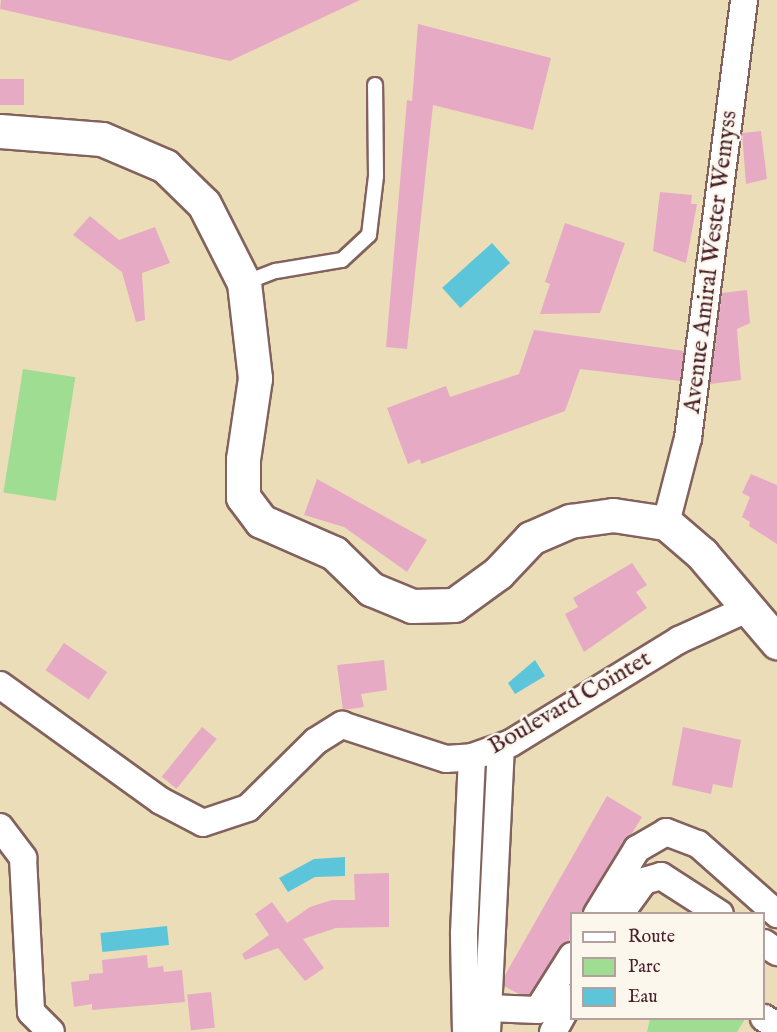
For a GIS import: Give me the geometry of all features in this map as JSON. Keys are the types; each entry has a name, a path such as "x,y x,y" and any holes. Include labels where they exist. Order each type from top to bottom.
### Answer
{"street":[{"name":"Avenue Amiral Wester Wemyss","path":"666,523 688,438 744,0"},
{"path":"0,131 102,139 165,166 204,204 244,283 255,378 243,459 243,497 261,521 334,553 371,589 412,606 454,605 498,573 531,538 570,521 613,515 666,523 702,554 777,642"},
{"name":"Boulevard Cointet","path":"0,685 161,801 204,823 248,808 316,741 342,725 447,759 471,757 501,748 679,640 747,609"},
{"path":"466,1032 477,967 501,748"},
{"path":"471,757 477,967 487,1020 538,1010 570,959"},
{"path":"0,827 23,858 31,1012 51,1032"},
{"path":"598,912 637,849 666,832 698,844 777,914"},
{"path":"621,912 644,881 662,876 717,912"},
{"path":"553,1032 570,1002"}],"lane":[{"path":"244,283 276,271 342,260 369,235 376,176 375,85"}],"green space":[{"path":"23,369 75,377 56,501 3,492"},
{"path":"650,1020 744,1020 737,1032 647,1032"}],"water":[{"path":"492,243 510,263 460,308 442,288"},
{"path":"535,660 545,676 515,694 508,683"},
{"path":"345,857 345,876 315,877 288,892 279,878 314,859"},
{"path":"167,926 169,945 102,952 100,933"}],"building":[{"path":"1,0 360,0 230,61 0,9"},
{"path":"418,24 551,58 533,130 433,105 407,349 386,347 407,100 412,101"},
{"path":"0,79 24,79 24,105 0,105"},
{"path":"761,131 767,179 746,184 742,133"},
{"path":"660,192 692,195 691,204 697,204 686,263 653,251"},
{"path":"90,216 119,240 155,227 170,263 142,273 145,320 136,322 122,272 73,235"},
{"path":"565,223 625,243 600,313 540,314 550,284 545,282"},
{"path":"747,290 750,323 737,329 741,380 710,384 722,293"},
{"path":"534,330 684,351 680,381 580,369 565,411 421,464 420,459 408,464 387,408 446,386 450,397 519,374"},
{"path":"751,474 777,485 777,544 749,526 750,522 742,517 750,497 742,493"},
{"path":"317,479 427,540 407,572 344,527 304,515"},
{"path":"632,563 647,585 636,592 647,608 584,652 565,614 578,607 573,598"},
{"path":"64,643 107,672 89,699 46,670"},
{"path":"384,660 387,690 361,694 364,707 343,710 337,665"},
{"path":"202,727 217,739 176,789 162,777"},
{"path":"683,727 741,740 732,788 713,784 711,794 672,785"},
{"path":"607,796 642,817 583,912 570,912 569,942 559,948 530,995 519,994 504,986 505,975"},
{"path":"389,873 389,927 336,928 303,939 324,968 305,981 278,948 245,960 242,954 269,935 255,914 272,902 287,923 310,907 332,900 355,900 354,874"},
{"path":"147,955 148,968 163,966 164,972 182,970 185,1002 92,1010 92,1004 74,1007 71,982 89,980 89,974 103,973 102,960"},
{"path":"211,992 215,1028 191,1030 187,995"}]}
